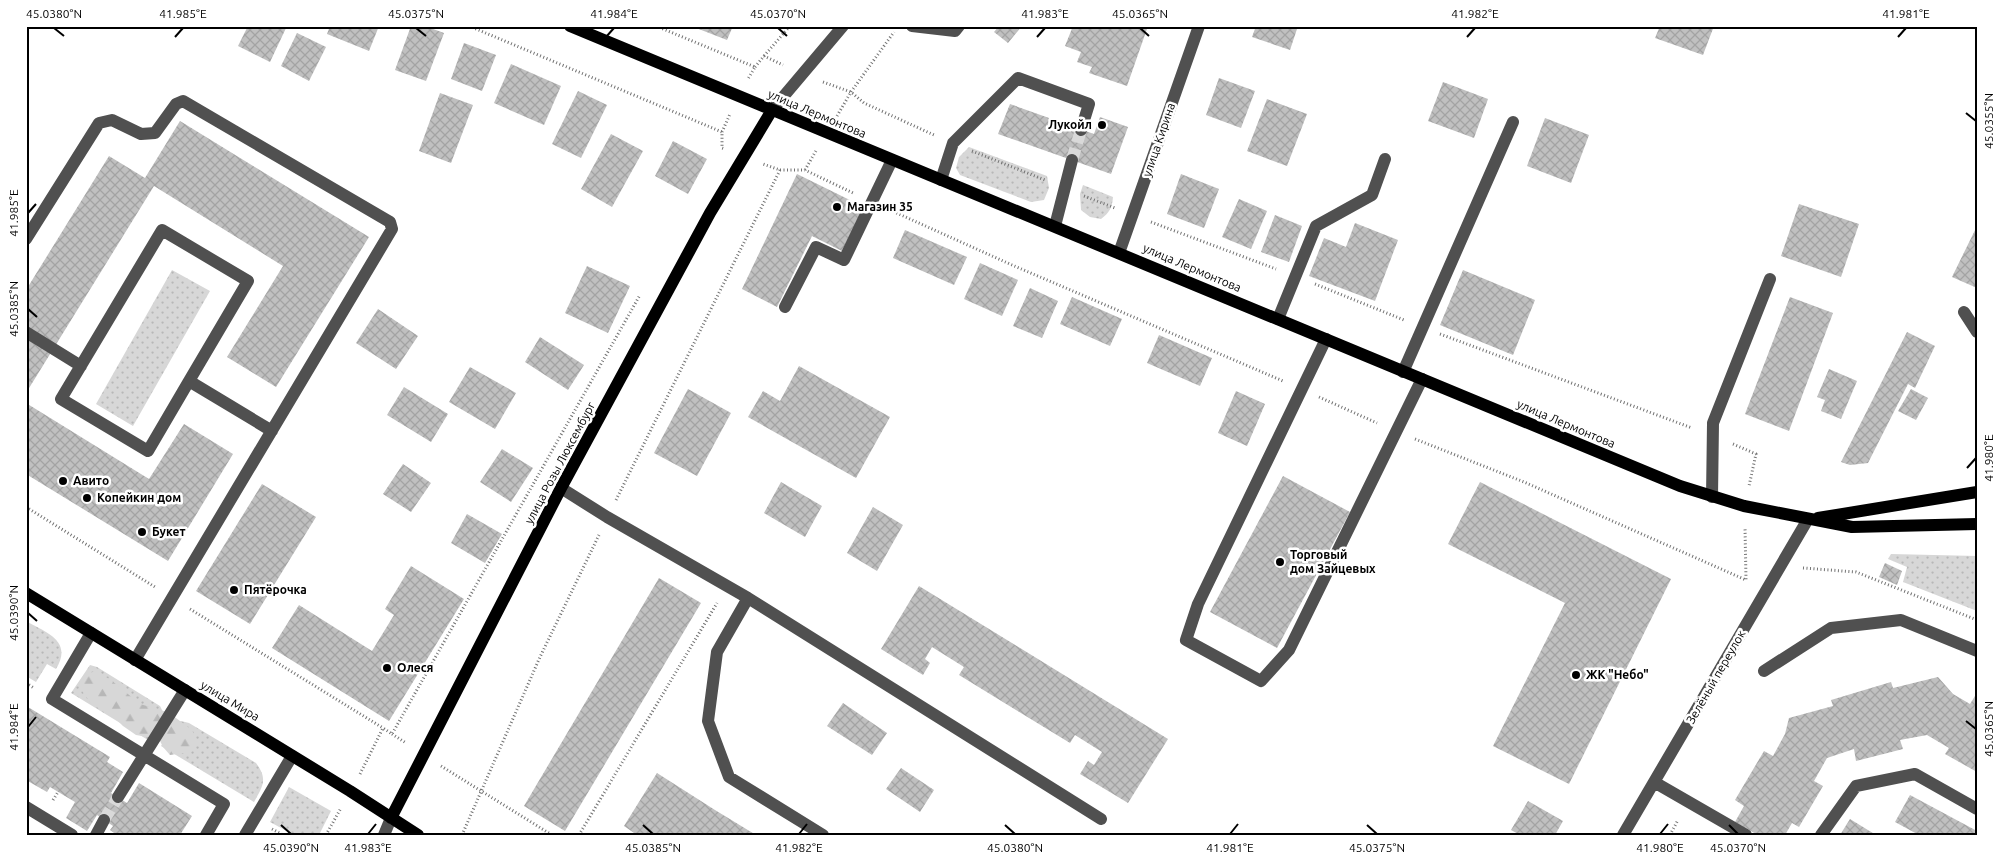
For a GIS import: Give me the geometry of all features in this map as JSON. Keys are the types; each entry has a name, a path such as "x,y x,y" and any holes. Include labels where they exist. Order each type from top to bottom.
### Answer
{"main road":[{"name":"улица Лермонтова","path":"570,26 1680,486 1712,497 1852,527 1977,524"},
{"name":"улица Розы Люксембург","path":"391,818 561,488 710,213 772,110"},
{"name":"улица Лермонтова","path":"1808,519 1977,492"},
{"name":"улица Мира","path":"26,593 350,791 418,835"}],"street":[{"path":"772,110 843,26"},
{"path":"912,26 955,30 959,26"},
{"name":"улица Кирина","path":"1119,253 1199,26"},
{"path":"941,180 953,143 1018,78 1089,104 1081,130"},
{"path":"26,239 99,123 112,120 141,134 155,133 176,104 183,101 390,222 392,229 135,660"},
{"path":"1403,372 1513,122"},
{"path":"1278,319 1316,226 1372,195 1385,159"},
{"path":"785,307 816,247 844,260 892,160"},
{"path":"1055,226 1072,160"},
{"path":"162,230 248,281 189,381 148,451 61,400 162,230"},
{"path":"1712,497 1713,423 1770,279"},
{"path":"1964,312 1977,332"},
{"path":"26,332 81,366"},
{"path":"1326,339 1198,604 1186,640 1261,681 1290,650 1422,379"},
{"path":"189,381 272,431"},
{"path":"561,488 607,517 748,598 1101,819"},
{"name":"Зелёный переулок","path":"1623,835 1808,519"},
{"path":"748,598 717,652 708,721 729,777 823,835"},
{"path":"1764,671 1831,628 1901,620 1977,651"},
{"path":"92,633 52,699 224,804 206,835"},
{"path":"118,797 185,690"},
{"path":"245,835 292,756"},
{"path":"1821,835 1856,786 1915,774 1977,809"},
{"path":"1654,782 1746,835"},
{"path":"26,807 72,835"},
{"name":"улица Розы Люксембург","path":"384,835 391,818"},
{"path":"96,835 104,820"}],"path":[{"path":"764,56 790,26"},
{"path":"804,170 851,92 899,26"},
{"path":"717,157 722,148"},
{"path":"780,170 804,170 872,202"},
{"path":"392,734 644,286"},
{"path":"26,507 552,835"},
{"path":"1746,580 1777,572 1804,568 1856,572 1977,620"},
{"path":"579,835 727,586"},
{"path":"326,835 383,728"}],"green space":[{"path":"969,147 1047,176 1049,188 1044,200 1031,202 960,175 956,168 959,157"},
{"path":"1083,185 1113,197 1110,210 1101,219 1090,217 1081,210 1080,194"},
{"path":"172,270 210,291 133,426 96,404"},
{"path":"1891,554 1977,556 1977,611 1903,582 1907,567 1888,559"},
{"path":"26,621 55,639 60,645 61,651 56,669 47,664 36,682 26,676"},
{"path":"90,665 97,667 160,706 163,712 148,740 71,693"},
{"path":"95,671 111,680 140,704 167,712 176,718 192,730 198,743 191,752 170,755 159,739 136,735 111,714 92,705 80,688 81,680 85,675"},
{"path":"181,721 189,723 256,763 262,774 263,782 254,802 161,746 174,725"},
{"path":"289,787 331,811 319,835 294,835 270,822"}],"building":[{"path":"248,26 287,26 270,62 238,46"},
{"path":"330,26 379,26 369,51 327,34"},
{"path":"411,26 425,26 444,33 426,81 395,70"},
{"path":"691,26 733,26 727,40"},
{"path":"999,26 1022,26 1008,43 994,32"},
{"path":"1073,26 1148,26 1127,86 1089,73 1092,67 1077,62 1081,52 1065,46"},
{"path":"1256,26 1298,26 1290,50 1252,37"},
{"path":"1660,26 1714,26 1703,55 1655,38"},
{"path":"297,33 326,47 309,81 281,66"},
{"path":"464,43 496,55 482,91 451,79"},
{"path":"511,64 561,86 544,125 494,103"},
{"path":"1219,78 1255,91 1241,128 1206,115"},
{"path":"1443,82 1488,99 1474,138 1428,121"},
{"path":"578,91 607,105 581,158 552,144"},
{"path":"440,93 473,105 451,163 419,151"},
{"path":"1267,99 1307,114 1287,166 1247,151"},
{"path":"1010,104 1094,134 1100,117 1128,127 1111,174 998,134"},
{"path":"1545,118 1589,135 1571,183 1527,166"},
{"path":"180,121 369,237 276,387 227,357 283,266 154,186 26,393 26,290 109,156 145,178"},
{"path":"611,134 643,151 612,207 581,189"},
{"path":"673,141 707,159 688,194 655,176"},
{"path":"797,174 864,207 842,251 812,236 777,307 742,289"},
{"path":"1181,174 1219,189 1204,228 1167,214"},
{"path":"1239,199 1267,211 1251,249 1222,237"},
{"path":"1799,204 1859,224 1841,277 1781,256"},
{"path":"1275,215 1302,226 1289,262 1261,252"},
{"path":"1355,223 1398,240 1375,301 1309,276 1324,238 1346,247"},
{"path":"1977,226 1977,288 1952,277"},
{"path":"905,230 967,257 954,285 893,258"},
{"path":"980,263 1018,280 1002,316 964,299"},
{"path":"587,266 630,286 608,333 565,313"},
{"path":"1463,270 1535,300 1513,355 1440,325"},
{"path":"1030,288 1058,301 1042,338 1013,326"},
{"path":"1072,297 1122,319 1110,346 1060,324"},
{"path":"1790,297 1833,313 1789,431 1745,414"},
{"path":"378,309 418,336 396,369 356,343"},
{"path":"1907,332 1935,346 1915,388 1908,384 1868,463 1850,465 1841,462"},
{"path":"1159,335 1212,358 1200,386 1147,363"},
{"path":"540,337 584,365 568,390 525,362"},
{"path":"799,366 890,417 856,478 748,417 763,391 780,401"},
{"path":"470,367 516,393 495,429 449,402"},
{"path":"1829,369 1857,381 1841,419 1821,411 1825,400 1817,397"},
{"path":"404,387 448,414 431,442 387,415"},
{"path":"688,389 731,413 697,476 654,453"},
{"path":"1911,389 1928,398 1916,420 1898,411"},
{"path":"1236,391 1265,404 1247,446 1218,433"},
{"path":"26,403 149,479 184,424 233,454 168,561 26,474"},
{"path":"502,449 533,468 511,502 480,482"},
{"path":"403,464 431,483 411,512 383,494"},
{"name":"Торговый дом Зайцевых","path":"1283,476 1350,512 1277,648 1210,612"},
{"path":"781,482 822,506 805,537 764,513"},
{"name":"ЖК \"Небо\"","path":"1480,482 1671,579 1569,784 1493,746 1565,603 1448,544"},
{"path":"262,484 316,517 250,624 196,591"},
{"path":"873,507 903,525 877,571 847,553"},
{"path":"467,514 502,534 485,563 451,543"},
{"path":"1885,563 1902,571 1897,585 1879,577"},
{"path":"411,566 464,599 389,721 272,648 299,605 372,651 394,615 385,609"},
{"path":"659,578 701,603 565,831 524,806"},
{"path":"919,586 1168,739 1128,803 1080,774 1088,761 1094,765 1102,752 1075,735 1070,743 959,675 964,667 932,647 925,659 930,663 923,675 881,649"},
{"path":"1938,677 1953,694 1970,704 1975,696 1977,697 1977,772 1945,754 1949,748 1927,735 1900,740 1903,749 1856,761 1854,749 1827,758 1814,781 1823,786 1799,827 1792,823 1785,835 1758,835 1735,822 1744,806 1735,800 1764,751 1773,756 1785,734 1789,718 1833,706 1831,700 1891,682 1893,688"},
{"path":"843,703 887,733 872,755 827,726"},
{"path":"28,707 110,757 107,762 123,772 111,793 127,803 139,783 192,816 180,835 117,835 110,830 113,826 97,815 87,831 66,818 75,802 50,787 47,792 26,780 26,710"},
{"path":"901,768 934,790 920,812 886,789"},
{"path":"657,773 756,835 637,835 624,826"},
{"path":"1910,795 1977,831 1977,835 1919,835 1895,822"},
{"path":"1528,801 1563,821 1555,835 1520,835 1511,830"},
{"path":"1850,819 1876,835 1840,835"}],"tunnel":[{"path":"1072,160 1081,130"},
{"path":"104,820 118,797"}],"place":[{"name":"Лукойл","path":"1102,125"},
{"name":"Магазин 35","path":"837,207"},
{"name":"Авито","path":"63,481"},
{"name":"Копейкин дом","path":"87,498"},
{"name":"Букет","path":"142,532"},
{"name":"Торговый дом Зайцевых","path":"1280,562"},
{"name":"Пятёрочка","path":"234,590"},
{"name":"Олеся","path":"387,668"},
{"name":"ЖК \"Небо\"","path":"1576,675"}]}
